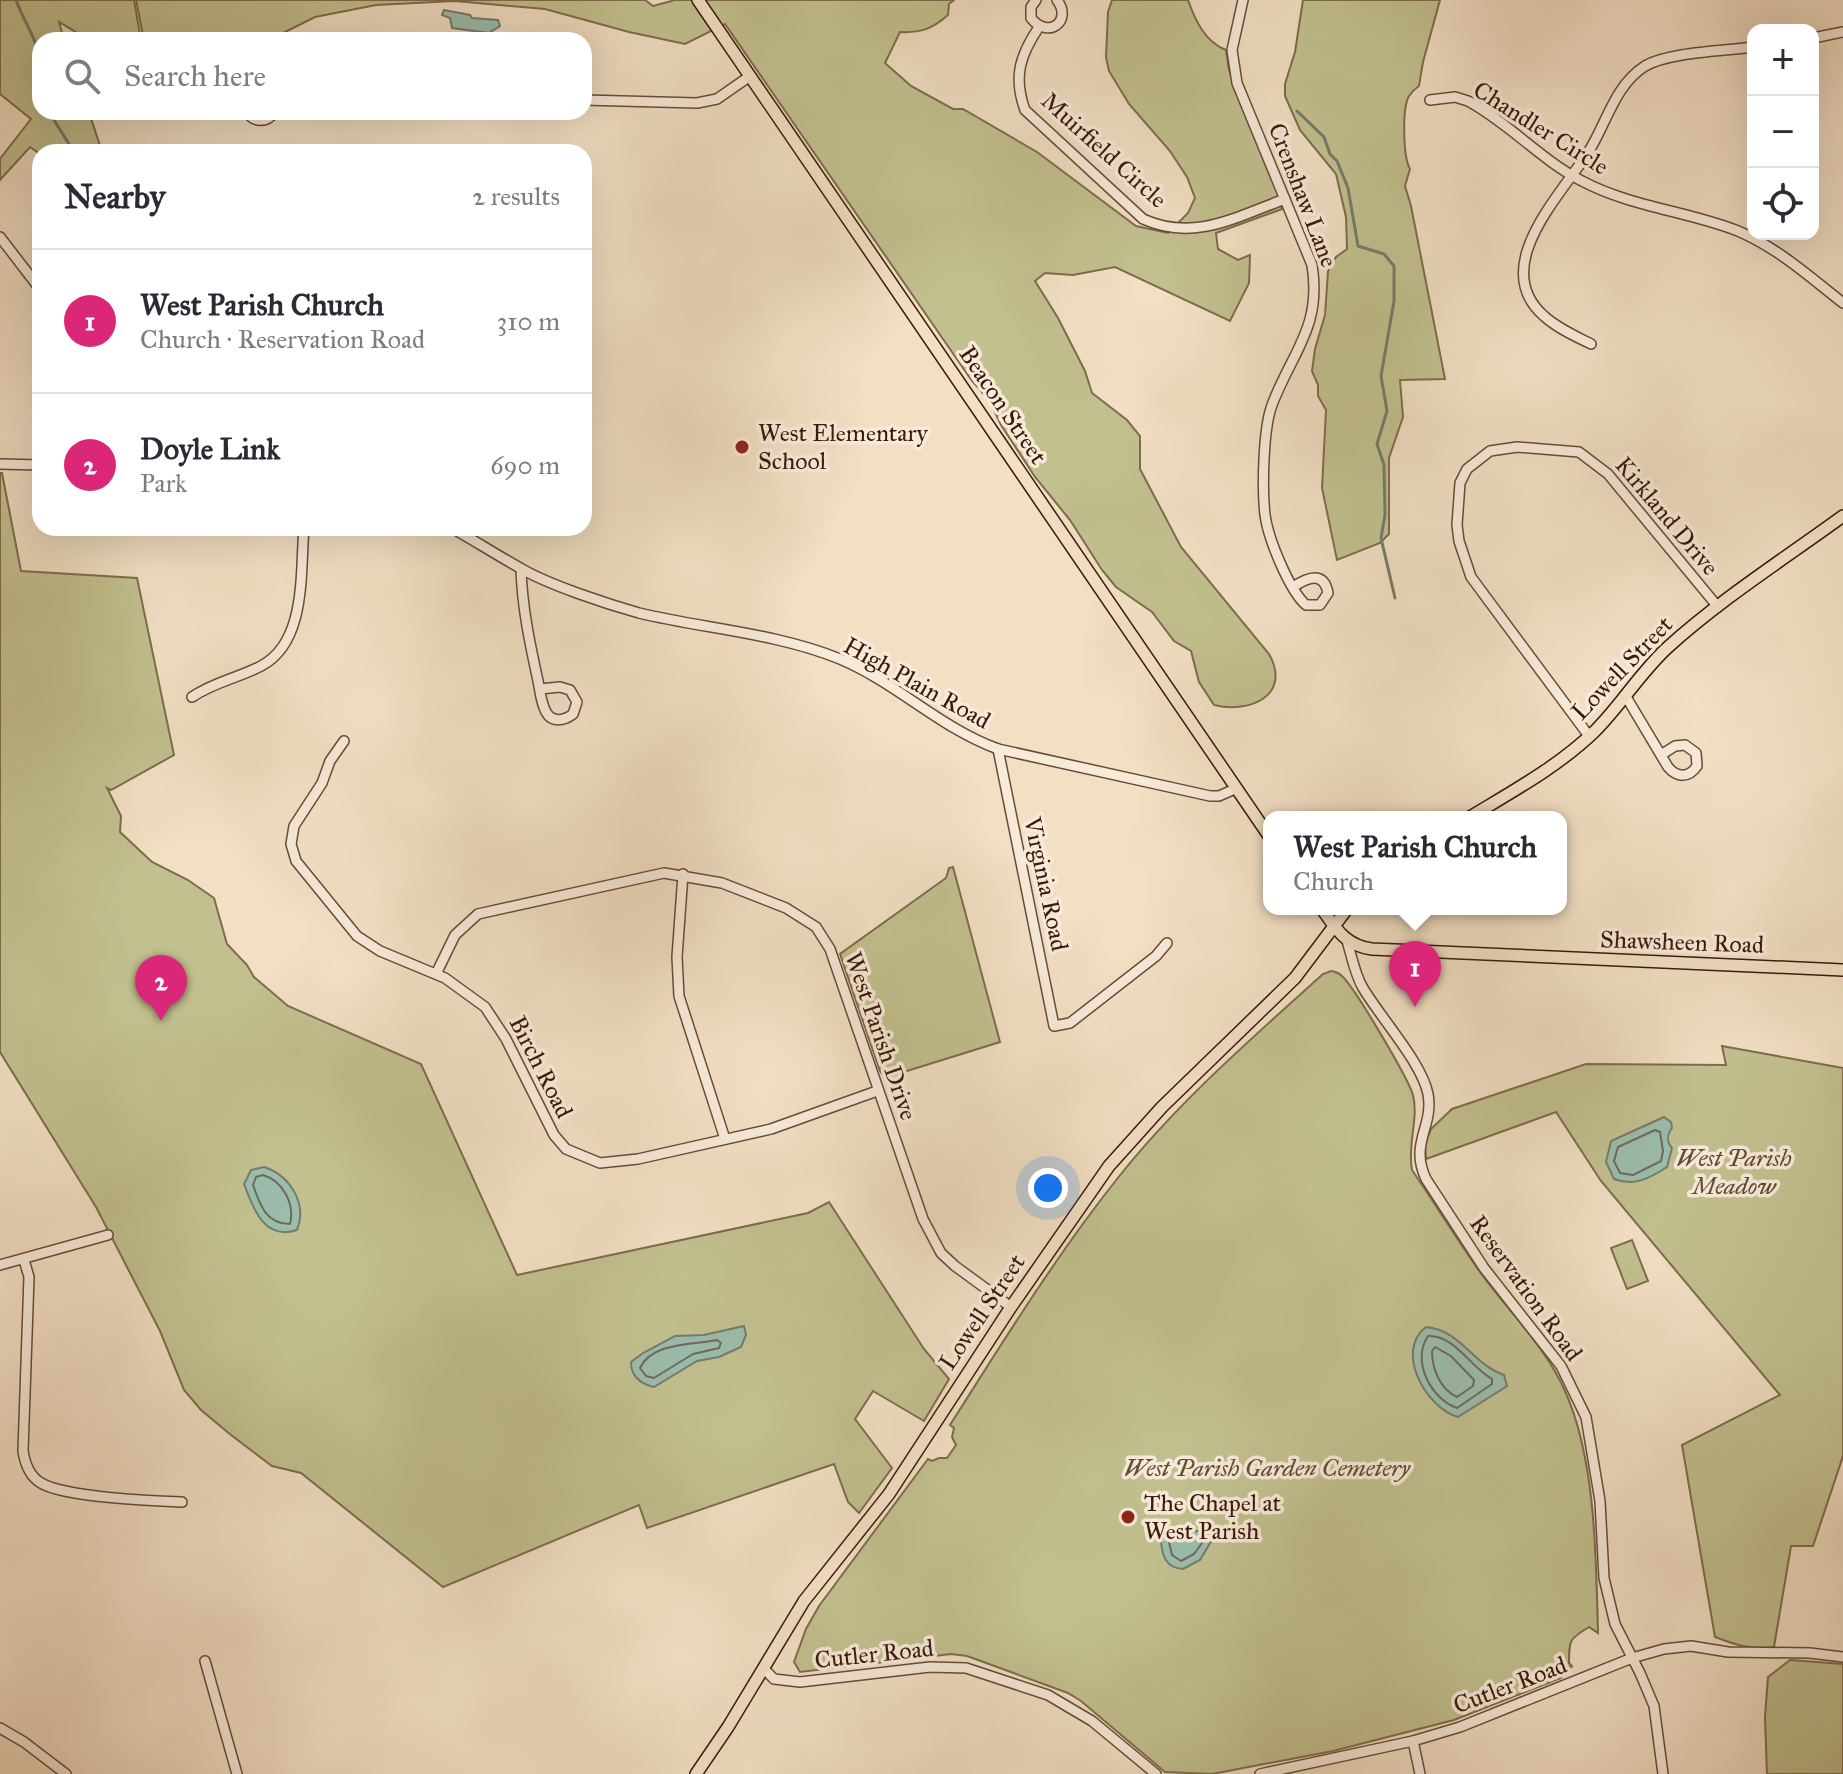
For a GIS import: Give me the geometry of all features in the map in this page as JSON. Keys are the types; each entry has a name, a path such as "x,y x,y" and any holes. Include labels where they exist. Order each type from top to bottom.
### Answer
{"main road":[{"name":"Beacon Street","path":"698,0 1263,828"},
{"name":"Lowell Street","path":"1480,811 1544,772 1589,736 1644,670 1666,649 1843,516"},
{"path":"1326,915 1347,941"},
{"name":"Lowell Street","path":"696,1774 804,1601 889,1494 1011,1307 1109,1166 1129,1142 1295,978 1343,915"},
{"name":"Shawsheen Road","path":"1347,941 1360,947 1448,953 1843,970"}],"street":[{"path":"1036,0 1030,13 1039,27"},
{"name":"Muirfield Circle","path":"1057,0 1063,10 1061,20 1054,27 1039,27 1028,43 1018,72 1025,110 1143,219 1178,230 1203,228 1285,199"},
{"name":"Crenshaw Lane","path":"1243,0 1232,50 1237,83 1312,265 1315,286 1311,321 1272,405 1266,435 1264,496 1267,523 1293,587"},
{"path":"1819,37 1843,32"},
{"path":"1591,344 1540,313 1528,296 1523,263 1529,243 1590,149 1622,88 1636,72 1671,57 1747,48"},
{"path":"592,100 697,103 717,99 750,76"},
{"name":"Chandler Circle","path":"1430,100 1447,97 1468,101 1572,176 1617,197 1690,215 1752,237 1781,254 1843,303"},
{"path":"0,237 32,279"},
{"name":"Kirkland Drive","path":"1589,736 1471,577 1459,541 1457,505 1460,483 1467,469 1490,451 1517,447 1579,452 1608,474 1718,607"},
{"path":"0,464 32,465"},
{"path":"192,697 217,683 261,666 285,645 296,612 303,536"},
{"name":"High Plain Road","path":"465,536 521,569 639,613 794,643 841,660 909,698 946,725 998,749 1210,796 1219,796 1235,789"},
{"path":"521,569 526,625 540,689 545,709 551,717 564,720 573,714 577,702 570,690 560,687 540,689"},
{"path":"1625,695 1661,755"},
{"name":"Birch Road","path":"344,741 294,826 291,838 293,856 357,936 380,951 436,974 475,998 493,1017 550,1129 566,1149 588,1160 611,1163 793,1123 877,1091"},
{"name":"Virginia Road","path":"998,749 1054,1026 1070,1023 1156,956 1167,943"},
{"name":"West Parish Drive","path":"436,974 455,935 478,914 658,873 683,874 722,883 795,912 822,934 830,949 877,1091 933,1241 955,1266 1011,1307"},
{"path":"683,874 677,957 679,996 725,1139"},
{"name":"Reservation Road","path":"1347,941 1361,985 1413,1063 1428,1093 1429,1107 1418,1163 1426,1179 1484,1268 1561,1366 1586,1417 1600,1501 1604,1578 1615,1624 1654,1706 1663,1774"},
{"path":"0,1265 108,1235"},
{"path":"24,1260 29,1277 23,1451 30,1472 40,1483 61,1490 182,1502"},
{"path":"1632,1658 1664,1649 1691,1646 1728,1652 1810,1653 1843,1657"},
{"name":"Cutler Road","path":"1260,1774 1413,1741 1460,1727 1632,1658"},
{"path":"205,1661 237,1774"},
{"name":"Cutler Road","path":"763,1668 774,1679 800,1682 930,1667 966,1668 1048,1695 1072,1708 1156,1774"},
{"path":"0,1728 66,1774"},
{"path":"1413,1741 1420,1774"}],"green space":[{"path":"0,0 134,0 140,32 76,32 59,22 62,32 32,32 32,120 92,120 99,144 32,144 32,148 30,147 0,180 0,159 31,119 0,94"},
{"path":"136,0 645,0 653,6 675,0 954,0 949,4 948,15 937,24 920,31 900,32 885,63 911,86 953,109 963,109 1037,152 1136,226 1168,233 1188,213 1195,198 1187,177 1170,151 1129,104 1109,71 1106,57 1108,12 1112,0 1188,0 1207,36 1226,50 1229,70 1275,183 1282,209 1216,233 1218,249 1238,260 1250,255 1249,283 1230,321 1115,267 1073,275 1045,273 1035,281 1085,371 1092,393 1127,420 1140,436 1140,469 1181,547 1269,654 1275,668 1271,691 1253,704 1241,707 1214,705 1199,682 1191,651 1174,641 1152,612 1116,587 1102,570 1070,520 1035,477 1001,425 989,400 972,381 725,24 685,44 545,9 455,1 376,5 315,17 285,32 142,32"},
{"path":"1303,0 1440,0 1419,86 1407,102 1404,132 1410,169 1405,186 1445,379 1400,380 1403,417 1389,458 1389,534 1380,543 1337,560 1322,488 1326,410 1318,396 1318,385 1312,371 1325,315 1328,271 1336,257 1347,249 1346,217 1336,174 1300,130 1285,96"},
{"path":"0,473 21,571 137,578 174,755 111,790 107,788 121,816 120,832 152,862 188,880 214,898 227,944 254,977 288,1006 421,1064 517,1275 808,1213 829,1202 924,1349 949,1379 924,1421 873,1391 855,1419 892,1468 859,1513 848,1502 834,1464 647,1528 639,1505 443,1587 301,1473 272,1466 231,1435 201,1410 184,1390 160,1331 96,1207 0,1052"},
{"path":"953,867 1000,1042 884,1076 840,954 946,878 949,868"},
{"name":"West Parish Garden Cemetery","path":"1331,971 1342,976 1358,997 1409,1085 1415,1113 1412,1170 1480,1272 1547,1359 1565,1391 1575,1418 1589,1478 1598,1633 1589,1627 1574,1638 1569,1649 1569,1663 1572,1666 1561,1678 1454,1720 1333,1751 1212,1774 1165,1772 1068,1693 967,1656 951,1654 800,1672 794,1662 806,1629 819,1606 928,1459 947,1458 956,1445 952,1437 954,1428 950,1425 1030,1300 1094,1209 1140,1151 1189,1098 1323,974"},
{"name":"West Parish Meadow","path":"1722,1046 1843,1068 1843,1456 1813,1546 1791,1546 1774,1647 1766,1648 1744,1646 1715,1637 1682,1445 1780,1395 1601,1181 1556,1112 1426,1159 1425,1143 1431,1129 1452,1109 1586,1064 1726,1065"},
{"path":"1632,1240 1648,1281 1627,1289 1611,1248"},
{"path":"1790,1660 1843,1664 1843,1774 1767,1774 1765,1717 1768,1677"}],"water":[{"path":"444,10 472,18 498,20 500,26 491,32 452,28 450,18 442,15"},
{"path":"1664,1117 1671,1122 1672,1128 1668,1138 1672,1148 1667,1167 1635,1182 1614,1179 1606,1162 1611,1141"},
{"path":"264,1167 281,1176 294,1191 300,1210 297,1230 276,1231 268,1227 251,1203 244,1184 251,1170"},
{"path":"744,1326 746,1335 741,1347 719,1357 697,1361 654,1387 641,1382 633,1372 631,1362 675,1336 704,1335"},
{"path":"1426,1327 1438,1329 1458,1341 1483,1363 1504,1375 1507,1386 1458,1417 1446,1412 1425,1391 1414,1364 1413,1350 1417,1337"},
{"path":"1181,1527 1205,1533 1212,1540 1200,1560 1183,1569 1166,1560 1161,1541 1168,1529"}],"waterway":[{"path":"16,0 32,34"},
{"path":"1297,111 1324,137 1330,154 1337,161 1348,188 1358,246 1384,254 1394,266 1394,301 1381,376 1387,411 1377,444 1384,465 1385,515 1381,538 1395,598"},
{"path":"54,120 69,144"}],"place":[{"name":"West Elementary School","path":"742,447"},
{"name":"West Parish Church","path":"1415,1007"},
{"name":"Doyle Link","path":"161,1021"},
{"name":"The Chapel at West Parish","path":"1128,1517"}]}
